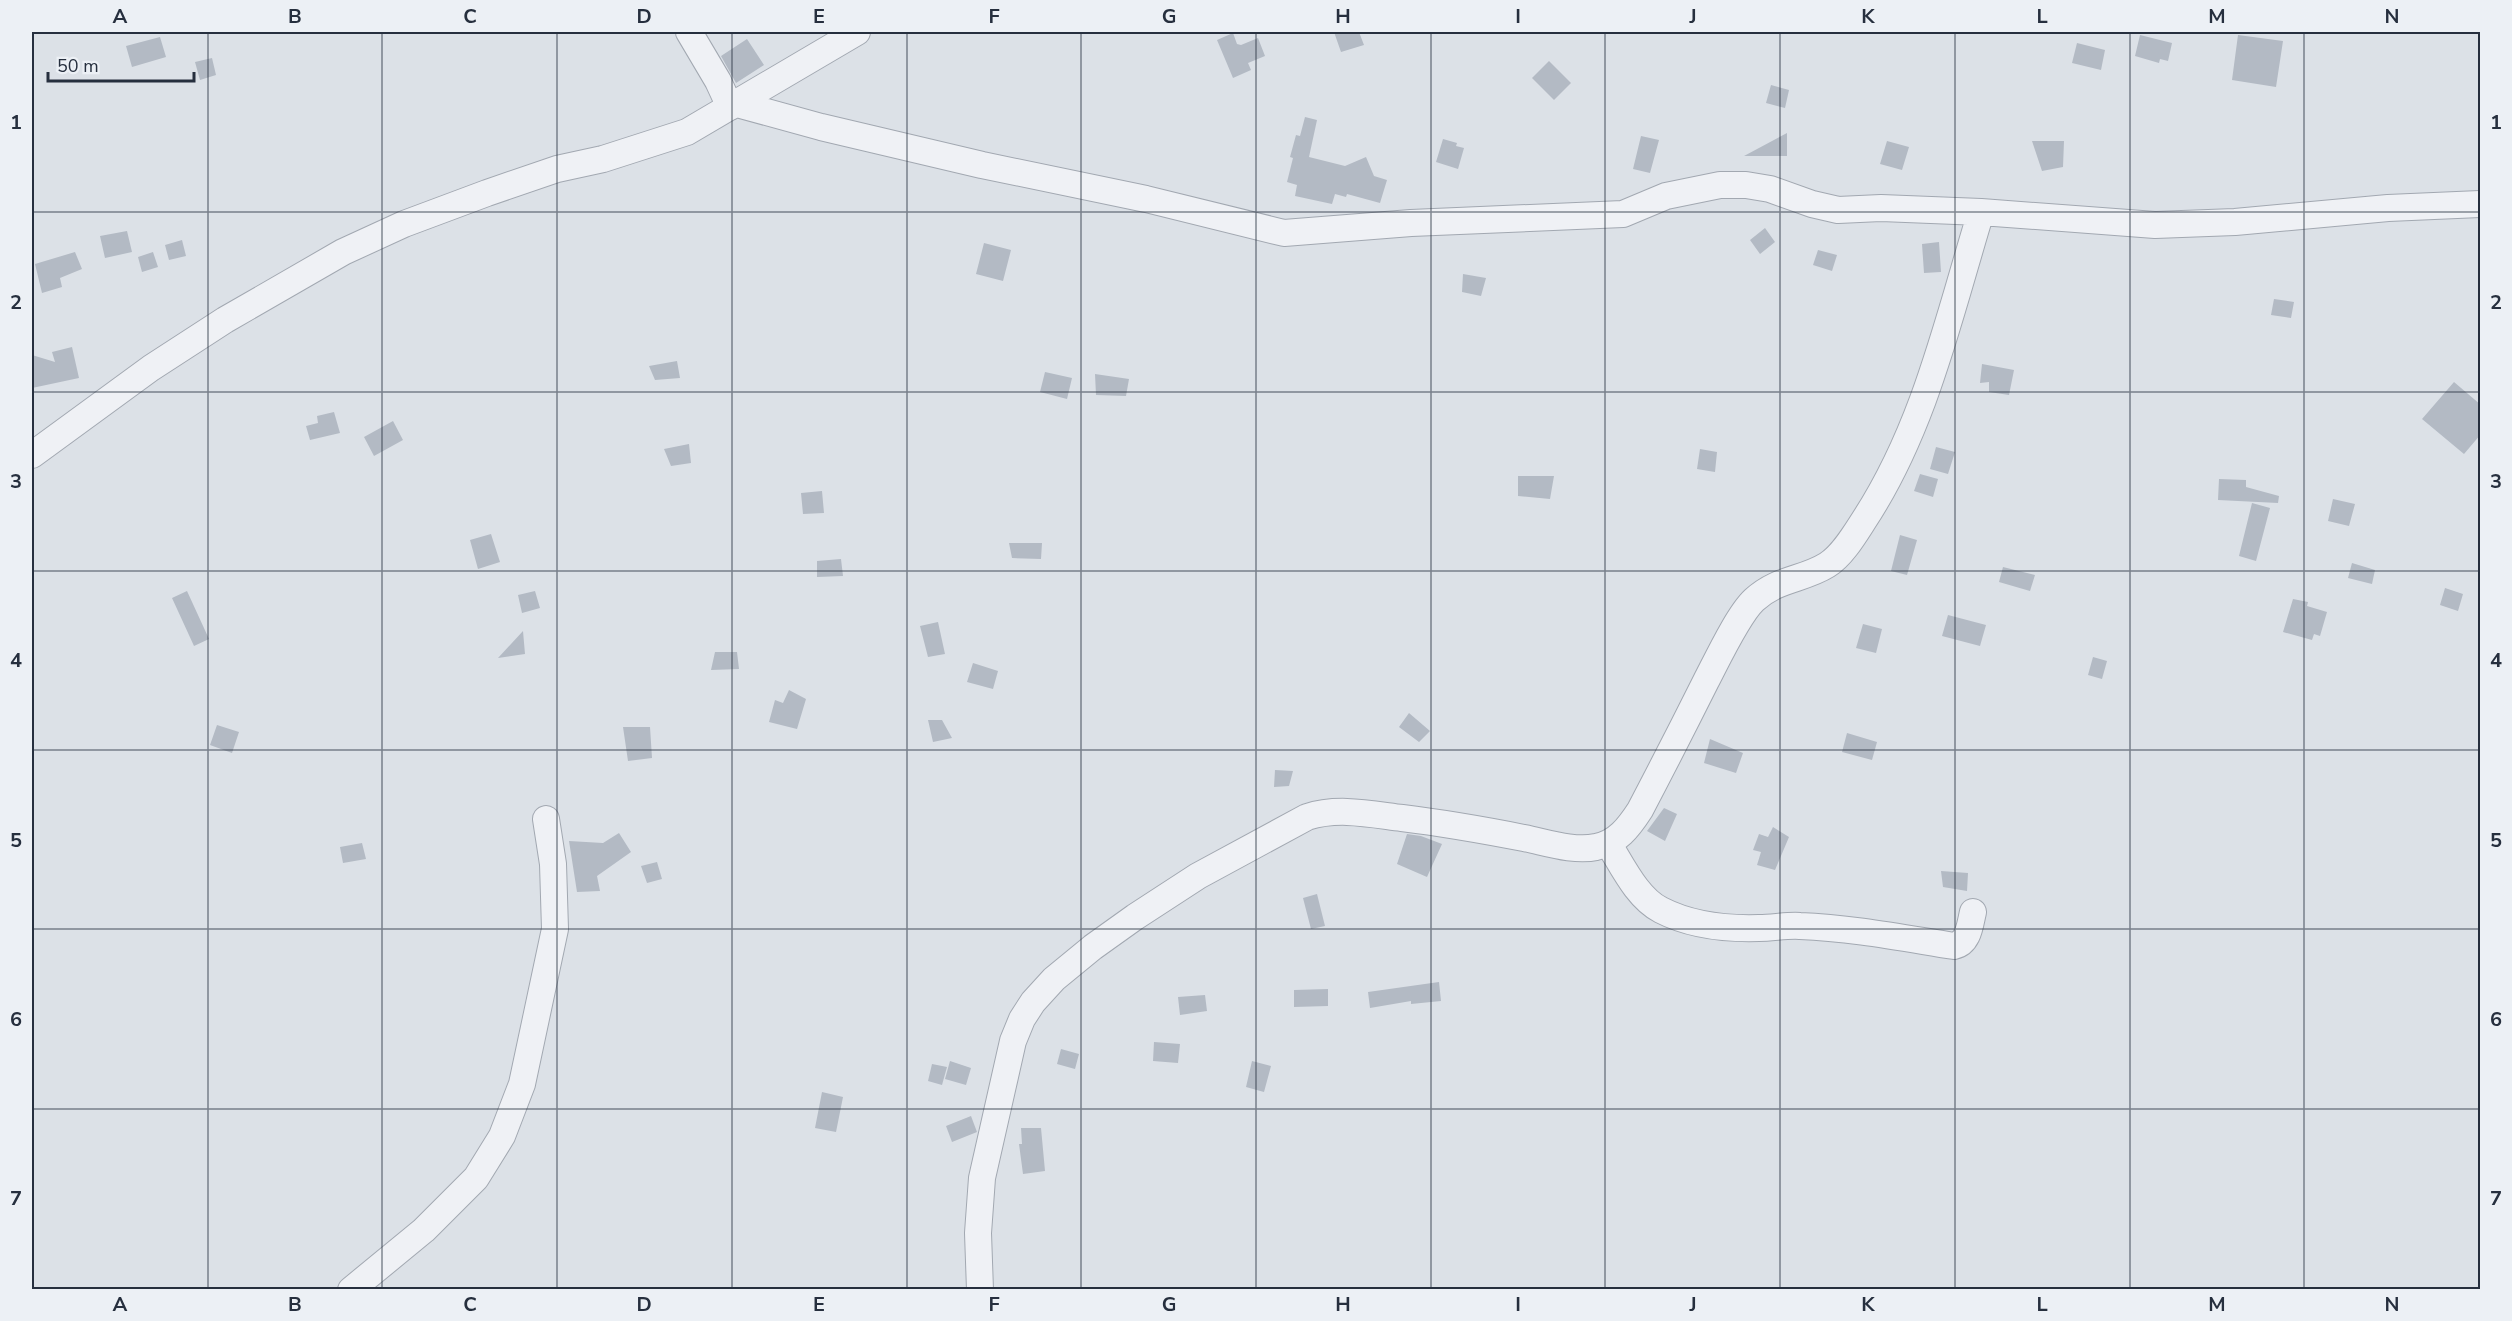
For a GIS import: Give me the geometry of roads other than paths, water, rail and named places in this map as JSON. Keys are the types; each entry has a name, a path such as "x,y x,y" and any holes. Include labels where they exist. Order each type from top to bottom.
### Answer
{"street":[{"path":"689,32 733,106 982,165 1146,199 1284,233 1411,223 1623,214 1666,196 1720,185 1746,184 1838,210 1881,208 1981,212 2113,223 2183,225 2366,209 2481,204"},
{"path":"32,455 151,368 235,314 343,252 404,224 487,193 558,169 603,159 687,132 857,32"},
{"path":"980,1290 978,1233 982,1178 1013,1041 1022,1019 1033,1002 1054,979 1093,946 1198,876 1297,822 1322,813 1363,813 1463,826 1572,847 1594,848 1608,843 1628,828 1640,810 1722,650 1752,601 1768,588 1825,567 1834,560 1882,491 1903,449 1930,380 1981,212"},
{"path":"351,1290 424,1230 477,1178 502,1136 522,1084 555,929 553,864 546,819"},
{"path":"1608,843 1647,899 1660,910 1706,925 1757,928 1798,926 1879,933 1954,946 1959,945 1966,937 1973,912"}]}
